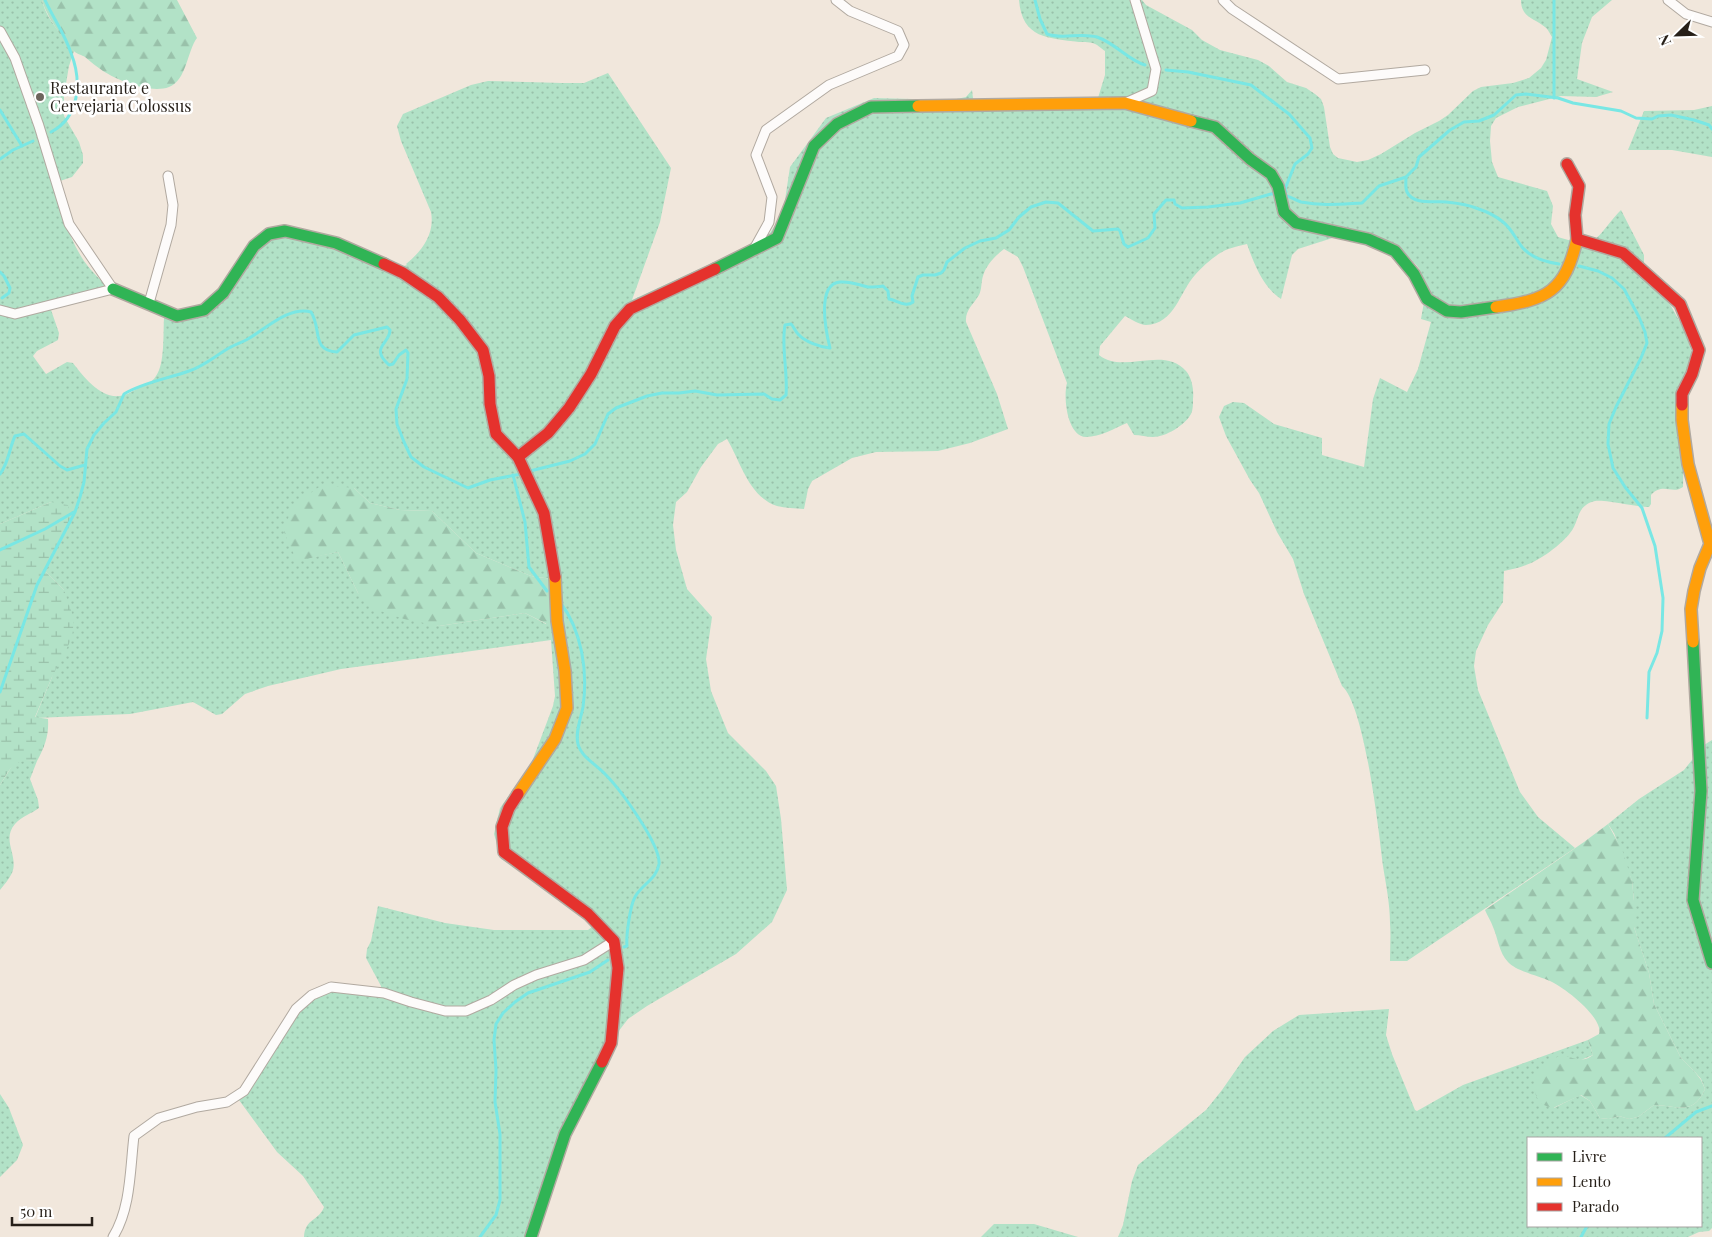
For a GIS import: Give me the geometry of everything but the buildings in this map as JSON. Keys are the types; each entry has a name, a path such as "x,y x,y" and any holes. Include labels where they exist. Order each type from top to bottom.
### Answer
{"street":[{"path":"752,252 769,222 772,197 756,155 766,130 829,85 898,56 904,45 898,31 850,11 836,0"},
{"path":"1125,103 1152,91 1156,69 1135,0"},
{"path":"1223,0 1232,9 1338,79 1425,70"},
{"path":"1668,0 1686,14 1712,22"},
{"path":"0,31 15,58 69,224 113,289 177,316 204,310 224,293 254,246 270,234 284,231 336,243 402,273 438,296 460,320 483,350 489,376 490,404 496,434 518,457 544,512 554,566 558,621 565,671 566,708 555,739 509,808 502,828 504,852 588,914 614,941 618,968 611,1043 565,1134 531,1237"},
{"path":"518,457 548,433 569,408 591,374 615,326 630,309 752,252 777,238 814,146 837,124 871,106 1125,103 1215,127 1271,174 1278,187 1284,212 1296,223 1368,239 1394,251 1414,274 1427,299 1447,311 1461,312 1524,303 1548,293 1563,279 1573,256 1577,239 1575,215 1578,186 1567,164"},
{"path":"149,303 171,225 173,205 168,176"},
{"path":"1577,239 1623,253 1640,267 1657,285 1680,304 1699,350 1692,374 1682,394 1682,420 1688,464 1710,544 1695,579 1690,609 1701,791 1693,900 1712,963"},
{"path":"0,310 15,314 113,289"},
{"path":"113,1237 119,1227 127,1199 134,1136 159,1118 197,1107 227,1102 244,1091 296,1009 312,995 332,987 384,993 445,1010 466,1012 492,1000 514,985 536,975 584,960 614,941"}],"green space":[{"path":"0,0 42,0 51,21 74,51 69,66 64,95 64,116 79,142 83,163 72,177 54,183 59,203 78,252 113,294 50,307 59,333 58,340 37,351 33,356 46,374 67,362 73,363 93,385 105,394 112,396 128,394 150,382 156,376 162,357 164,318 203,309 242,261 269,239 302,233 390,270 407,265 426,241 432,220 431,212 401,141 397,126 403,114 471,85 488,81 584,83 608,73 671,168 660,222 632,300 747,247 770,233 783,213 790,167 826,118 874,98 952,100 966,97 972,90 974,106 1098,98 1105,75 1105,51 1092,43 1057,39 1039,34 1025,22 1019,0 1142,0 1146,5 1192,30 1202,40 1220,50 1258,60 1269,66 1287,82 1306,88 1315,94 1321,99 1324,107 1330,147 1333,154 1338,158 1357,162 1368,160 1381,154 1439,121 1473,91 1481,87 1513,83 1529,78 1541,68 1546,60 1552,37 1546,28 1523,11 1521,0 1612,0 1592,17 1582,43 1577,79 1613,92 1596,97 1561,96 1518,107 1496,118 1491,126 1492,162 1498,177 1547,191 1553,206 1551,224 1558,237 1572,241 1590,241 1601,234 1621,210 1644,255 1644,269 1671,306 1686,333 1695,364 1685,396 1683,487 1675,490 1660,489 1655,491 1651,495 1649,507 1599,501 1589,503 1581,510 1573,529 1556,547 1531,563 1504,571 1503,602 1488,625 1476,651 1474,666 1478,690 1520,792 1538,817 1575,848 1407,961 1390,961 1388,894 1370,771 1358,718 1350,698 1342,686 1304,594 1293,559 1277,532 1259,493 1226,436 1219,417 1224,406 1233,402 1244,403 1274,424 1322,438 1322,455 1364,467 1373,399 1380,378 1407,392 1418,369 1431,322 1421,319 1426,291 1419,268 1398,247 1348,233 1298,249 1292,255 1281,299 1264,282 1247,244 1237,246 1211,259 1195,275 1176,306 1164,319 1146,325 1125,316 1100,346 1099,355 1119,362 1166,360 1177,364 1186,371 1191,381 1193,407 1191,414 1180,426 1164,435 1153,437 1134,435 1127,423 1091,437 1080,435 1074,430 1066,406 1067,383 1023,267 1018,257 1004,249 986,268 982,278 980,293 968,311 966,322 997,394 1008,429 970,443 938,451 876,452 852,458 812,481 808,489 804,509 780,507 759,495 746,477 727,439 718,444 701,467 687,492 676,502 673,525 676,550 687,589 712,617 706,659 711,691 728,733 766,771 776,786 781,819 787,890 772,922 736,954 647,1006 628,1019 618,1032 596,1073 526,1237 304,1237 309,1223 322,1212 324,1207 303,1176 277,1152 239,1100 303,1005 328,988 381,996 381,986 366,958 378,906 445,923 494,930 588,930 592,927 591,923 545,885 501,859 494,834 500,808 530,767 553,706 555,696 551,640 341,669 268,686 245,694 222,714 216,715 193,702 130,714 35,718 52,677 64,590 45,571 71,521 51,502 0,524","holes":["354,488 370,503 400,510 432,511 476,553 531,576 552,579 546,624 525,613 439,626 358,593 338,552 297,560"]},
{"path":"42,0 177,0 197,38 183,72 175,83 162,89 144,88 110,75 75,52 56,27"},
{"path":"1712,106 1712,157 1672,150 1628,150 1644,111 1694,110"},
{"path":"322,485 354,488 370,503 400,510 432,511 476,553 531,576 552,579 553,627 525,613 439,626 404,619 375,609 358,593 338,552 297,561 284,532 292,506"},
{"path":"51,502 68,505 71,521 45,571 64,590 74,619 72,638 52,677 35,717 48,719 47,735 40,756 37,761 23,761 14,765 0,785 0,524"},
{"path":"1712,740 1712,1228 1709,1231 1699,1232 1688,1237 1118,1237 1123,1225 1132,1181 1138,1165 1206,1110 1245,1057 1273,1031 1299,1015 1389,1009 1386,1035 1392,1054 1417,1111 1463,1085 1588,1040 1593,1055 1581,1060 1574,1059 1554,1108 1580,1095 1590,1101 1600,1118 1609,1119 1619,1116 1629,1119 1638,1117 1654,1105 1683,1108 1695,1103 1705,1089 1701,1079 1681,1058 1654,1004 1649,973 1634,927 1632,881 1614,833 1608,824 1639,799 1684,770 1704,745"},
{"path":"24,760 37,761 30,779 39,808 21,819 11,830 10,842 14,867 11,875 0,890 0,785 14,763"},
{"path":"1608,824 1623,852 1632,881 1634,927 1649,973 1654,1004 1681,1058 1695,1072 1705,1089 1700,1098 1689,1106 1683,1108 1654,1105 1638,1117 1629,1119 1619,1116 1609,1119 1600,1118 1590,1101 1581,1095 1553,1108 1543,1105 1539,1101 1536,1096 1534,1082 1540,1068 1561,1055 1577,1059 1589,1058 1593,1055 1588,1040 1599,1034 1599,1027 1589,1012 1573,996 1556,984 1516,968 1508,962 1485,910"},
{"path":"0,1094 9,1108 23,1145 17,1160 0,1177"},
{"path":"994,1224 1034,1224 1078,1237 981,1237"}],"waterway":[{"path":"45,0 68,46 77,75 76,97 73,108 61,125 51,132"},
{"path":"1035,0 1040,19 1047,34 1053,36 1084,35 1097,37 1145,65"},
{"path":"1554,0 1554,98"},
{"path":"1166,70 1188,72 1251,85 1289,114 1310,138 1312,148 1308,154 1295,164 1285,189 1286,192"},
{"path":"1282,195 1309,203 1362,203 1379,186 1406,177 1416,167 1419,157 1450,130 1464,122 1479,121 1494,115 1516,95 1526,94 1558,98 1573,103 1621,111 1636,118 1652,119 1658,116 1671,115 1709,125 1712,129"},
{"path":"0,110 22,146"},
{"path":"0,159 13,150 33,141"},
{"path":"1406,177 1406,190 1414,199 1424,202 1461,204 1487,212 1506,225 1522,247 1534,257 1559,264"},
{"path":"530,471 570,461 585,454 595,444 608,414 616,408 647,396 695,391 717,395 764,394 772,399 780,400 786,395 785,325 791,324 798,334 809,342 830,348 824,310 828,291 833,285 844,282 868,287 883,286 888,291 889,299 910,304 913,302 912,296 918,277 941,273 947,262 965,248 980,241 996,238 1009,230 1019,217 1031,207 1046,202 1058,203 1093,231 1118,229 1124,244 1128,247 1148,238 1155,228 1154,214 1166,200 1174,200 1175,204 1182,208 1208,207 1240,203 1276,194"},
{"path":"1579,266 1598,271 1612,278 1624,289 1639,317 1647,343 1609,424 1608,444 1613,468 1642,508 1655,546 1663,598 1662,631 1657,653 1649,672 1647,718"},
{"path":"0,272 10,288 9,293 2,298"},
{"path":"0,692 37,585 75,512 84,482 87,449 94,435 116,412 124,394 140,386 194,369 294,312 311,312 320,343 329,351 337,352 354,335 387,327 390,330 381,350 383,359 389,365 393,364 399,355 406,350 408,353 407,379 396,409 397,424 411,457 424,467 468,488 490,480 521,474"},
{"path":"0,474 15,436 24,434 67,470 85,465"},
{"path":"513,475 525,522 529,567 547,591"},
{"path":"0,550 45,529 74,512"},
{"path":"560,602 574,626 584,666 583,707 577,735 578,744 582,753 612,781 629,804 647,831 658,855 658,869 633,901 627,946 624,947"},
{"path":"480,1237 496,1215 500,1200 500,1134 495,1102 496,1070 494,1040 496,1024 503,1013 528,993 590,972 608,960"},
{"path":"1666,1137 1696,1112 1712,1106"},
{"path":"1581,1237 1586,1227"}],"traffic: fast":[{"path":"715,269 777,238 814,146 837,124 871,107 918,106"},
{"path":"1191,121 1215,127 1250,159 1271,174 1278,186 1284,212 1296,223 1368,239 1395,251 1414,274 1427,299 1447,311 1461,312 1496,307"},
{"path":"113,289 177,316 204,310 223,293 254,246 269,234 285,231 336,243 384,264"},
{"path":"1693,642 1701,791 1693,900 1712,963"},
{"path":"531,1237 565,1134 602,1062"}],"traffic: slow":[{"path":"918,106 1125,103 1191,121"},
{"path":"1496,307 1528,301 1551,290 1560,282 1566,271 1577,239"},
{"path":"1682,405 1682,420 1688,464 1710,544 1700,568 1694,591 1691,609 1693,642"},
{"path":"518,794 555,739 567,708 565,671 557,621 555,577"}],"traffic: jam":[{"path":"1567,164 1579,186 1575,215 1577,239 1623,253 1680,304 1699,350 1692,374 1682,394 1682,405"},
{"path":"384,264 403,273 438,297 460,320 483,350 489,376 490,404 496,434 518,457 544,513 555,577"},
{"path":"518,457 548,433 569,408 591,374 615,326 630,309 715,269"},
{"path":"518,794 509,808 502,827 504,852 588,914 614,941 618,968 611,1043 602,1062"}],"place":[{"name":"Restaurante e Cervejaria Colossus","path":"40,97"}]}
